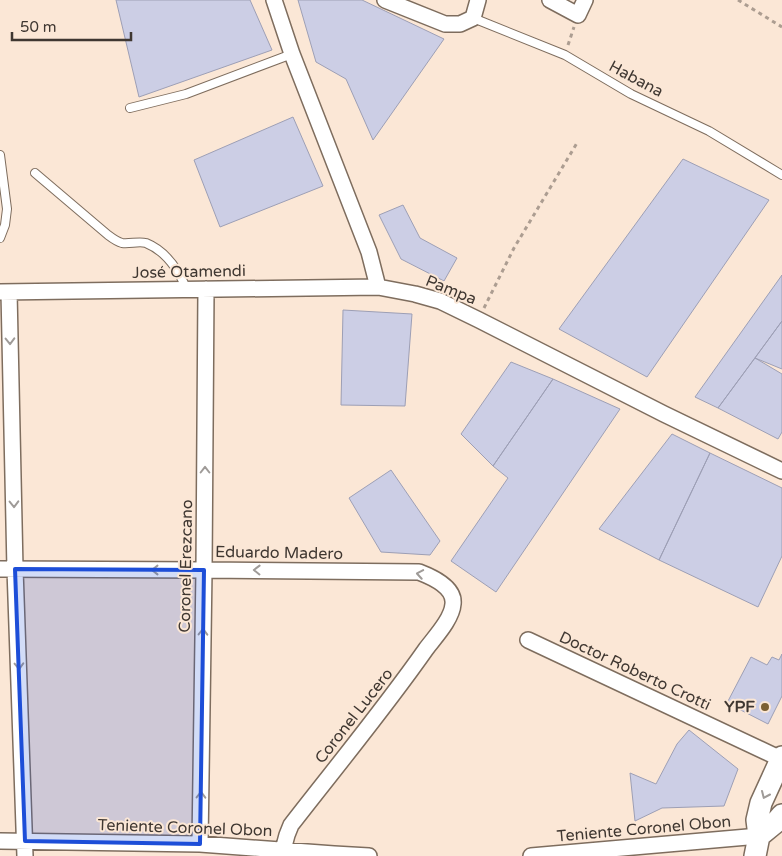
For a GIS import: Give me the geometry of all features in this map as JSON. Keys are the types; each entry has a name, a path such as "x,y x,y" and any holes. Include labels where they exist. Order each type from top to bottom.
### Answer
{"main road":[{"path":"757,846 757,820 761,803 781,758"},
{"path":"757,846 782,815"}],"street":[{"path":"274,0 292,54 369,252 378,287"},
{"path":"385,0 445,24 460,24 472,18 478,0"},
{"path":"550,0 578,15 585,0"},
{"name":"José Otamendi","path":"5,292 378,287"},
{"name":"Pampa","path":"378,287 415,294 440,302 782,471"},
{"name":"Coronel Erezcano","path":"200,844 206,289"},
{"path":"5,292 25,848"},
{"name":"Eduardo Madero","path":"0,569 420,572 434,577 447,587 454,603"},
{"name":"Coronel Lucero","path":"283,850 286,835 292,825 416,664 449,618 454,603"},
{"name":"Doctor Roberto Crotti","path":"528,640 781,758"},
{"name":"Teniente Coronel Obon","path":"0,841 25,848 200,844 369,856"},
{"name":"Teniente Coronel Obon","path":"531,856 757,846"}],"lane":[{"name":"Habana","path":"472,18 565,55 631,94 709,131 782,175"},
{"path":"130,108 186,94 292,54"},
{"path":"0,154 7,209 5,225 0,238"},
{"path":"35,173 108,235 122,243 145,243 156,250 174,266 187,290"}],"path":[{"path":"738,0 782,27"},
{"path":"565,55 578,15"},
{"path":"479,320 514,248 577,143"}],"highlighted area":[{"path":"15,569 204,570 200,844 25,841"}],"building":[{"path":"116,0 250,0 272,50 139,97"},
{"path":"298,0 362,0 444,39 373,140 346,79 316,62"},
{"path":"293,117 323,186 220,227 194,160"},
{"path":"683,159 769,200 647,377 559,329"},
{"path":"403,205 420,238 457,258 444,281 401,259 379,215"},
{"path":"782,275 782,321 718,408 695,397"},
{"path":"343,310 412,314 405,406 341,405"},
{"path":"782,321 782,369 755,358"},
{"path":"755,358 782,374 782,432 778,439 718,408"},
{"path":"511,362 553,379 493,466 461,434"},
{"path":"553,379 620,409 496,592 451,561 508,478 493,466"},
{"path":"672,434 710,453 659,560 599,529"},
{"path":"710,453 782,488 782,556 758,607 659,560"},
{"path":"391,470 440,541 430,555 381,552 349,498"},
{"path":"782,654 782,696 768,724 727,703 751,657 767,665 772,657 779,660"},
{"path":"689,730 738,769 724,806 662,808 635,821 630,773 656,784 677,744"}],"place":[{"name":"YPF","path":"765,707"}]}
